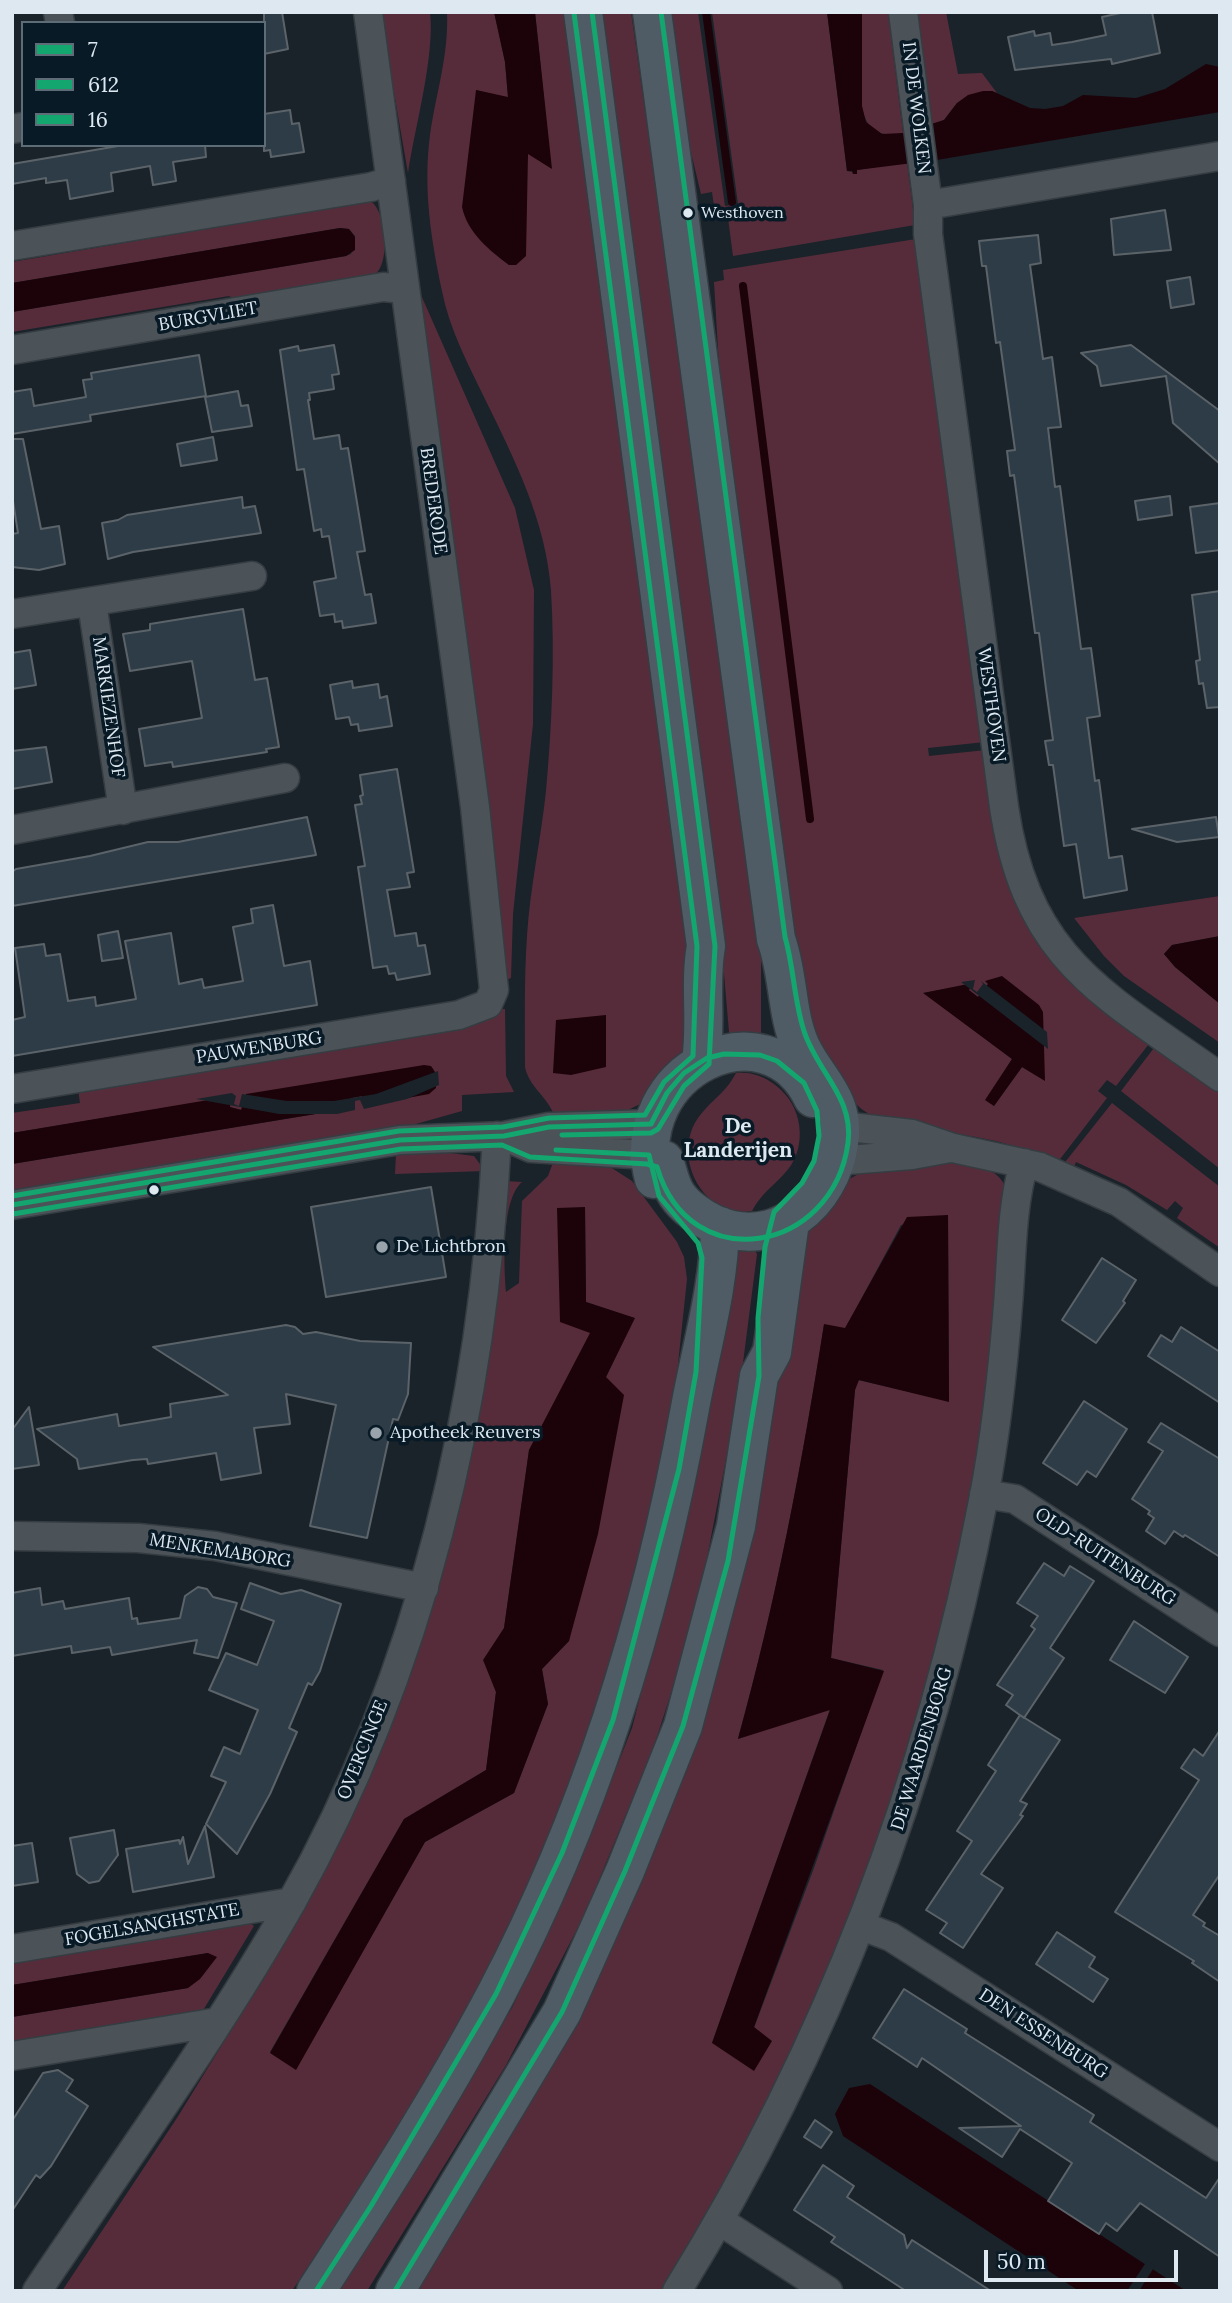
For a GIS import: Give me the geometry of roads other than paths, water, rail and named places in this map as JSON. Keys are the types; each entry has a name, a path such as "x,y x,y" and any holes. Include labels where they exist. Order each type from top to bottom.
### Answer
{"main road":[{"path":"583,12 706,946 716,966 722,1045 710,1058"},
{"path":"652,12 776,939 771,958 795,1071 806,1085 832,1136 820,1137 812,1164 794,1192 775,1211 781,1226"},
{"path":"710,1058 752,1053 790,1054"},
{"path":"316,2291 371,2206 496,1994 562,1853 613,1720 679,1469 719,1256 709,1235 659,1196 655,1146 681,1105 713,1071 710,1058"},
{"path":"709,1235 781,1226"},
{"path":"394,2291 562,2012 683,1726 728,1561 759,1376 755,1352 766,1251 781,1226"}],"street":[{"name":"BREDERODE","path":"368,12 475,807 494,990"},
{"name":"IN DE WOLKEN","path":"903,12 928,205"},
{"path":"928,205 1220,156"},
{"path":"12,246 371,187 391,181"},
{"name":"WESTHOVEN","path":"928,205 928,234 1004,807 1018,874 1039,920 1070,964 1105,995 1220,1077"},
{"name":"BURGVLIET","path":"12,350 383,287 404,289"},
{"path":"12,614 252,576"},
{"name":"MARKIEZENHOF","path":"92,603 123,810"},
{"path":"12,830 285,778"},
{"name":"PAUWENBURG","path":"12,1089 459,1015 488,1004 494,990"},
{"path":"832,1136 912,1134 953,1148 1024,1163 1119,1202 1220,1272"},
{"path":"12,1205 400,1140 500,1136 531,1148 655,1146"},
{"name":"OVERCINGE","path":"37,2291 218,2022 292,1902 354,1780 424,1588 461,1437 486,1289 500,1136"},
{"name":"DE WAARDENBORG","path":"677,2291 720,2221 807,2055 862,1926 895,1839 933,1715 984,1494 1007,1320 1017,1189 1024,1163"},
{"name":"OLD-RUITENBURG","path":"984,1494 1015,1499 1220,1632"},
{"name":"MENKEMABORG","path":"12,1536 138,1538 215,1546 424,1588"},
{"name":"FOGELSANGHSTATE","path":"12,1949 292,1902"},
{"name":"DEN ESSENBURG","path":"862,1926 891,1937 1220,2147"},
{"path":"12,2056 218,2022"},
{"path":"720,2221 828,2291"}],"waterway":[{"path":"706,12 732,202"},
{"path":"743,286 810,819"}],"place":[{"name":"Westhoven","path":"688,213"},
{"name":"De Lichtbron","path":"382,1247"},
{"name":"Apotheek Reuvers","path":"376,1433"}],"district":[{"name":"De Landerijen","path":"738,1139"}]}
